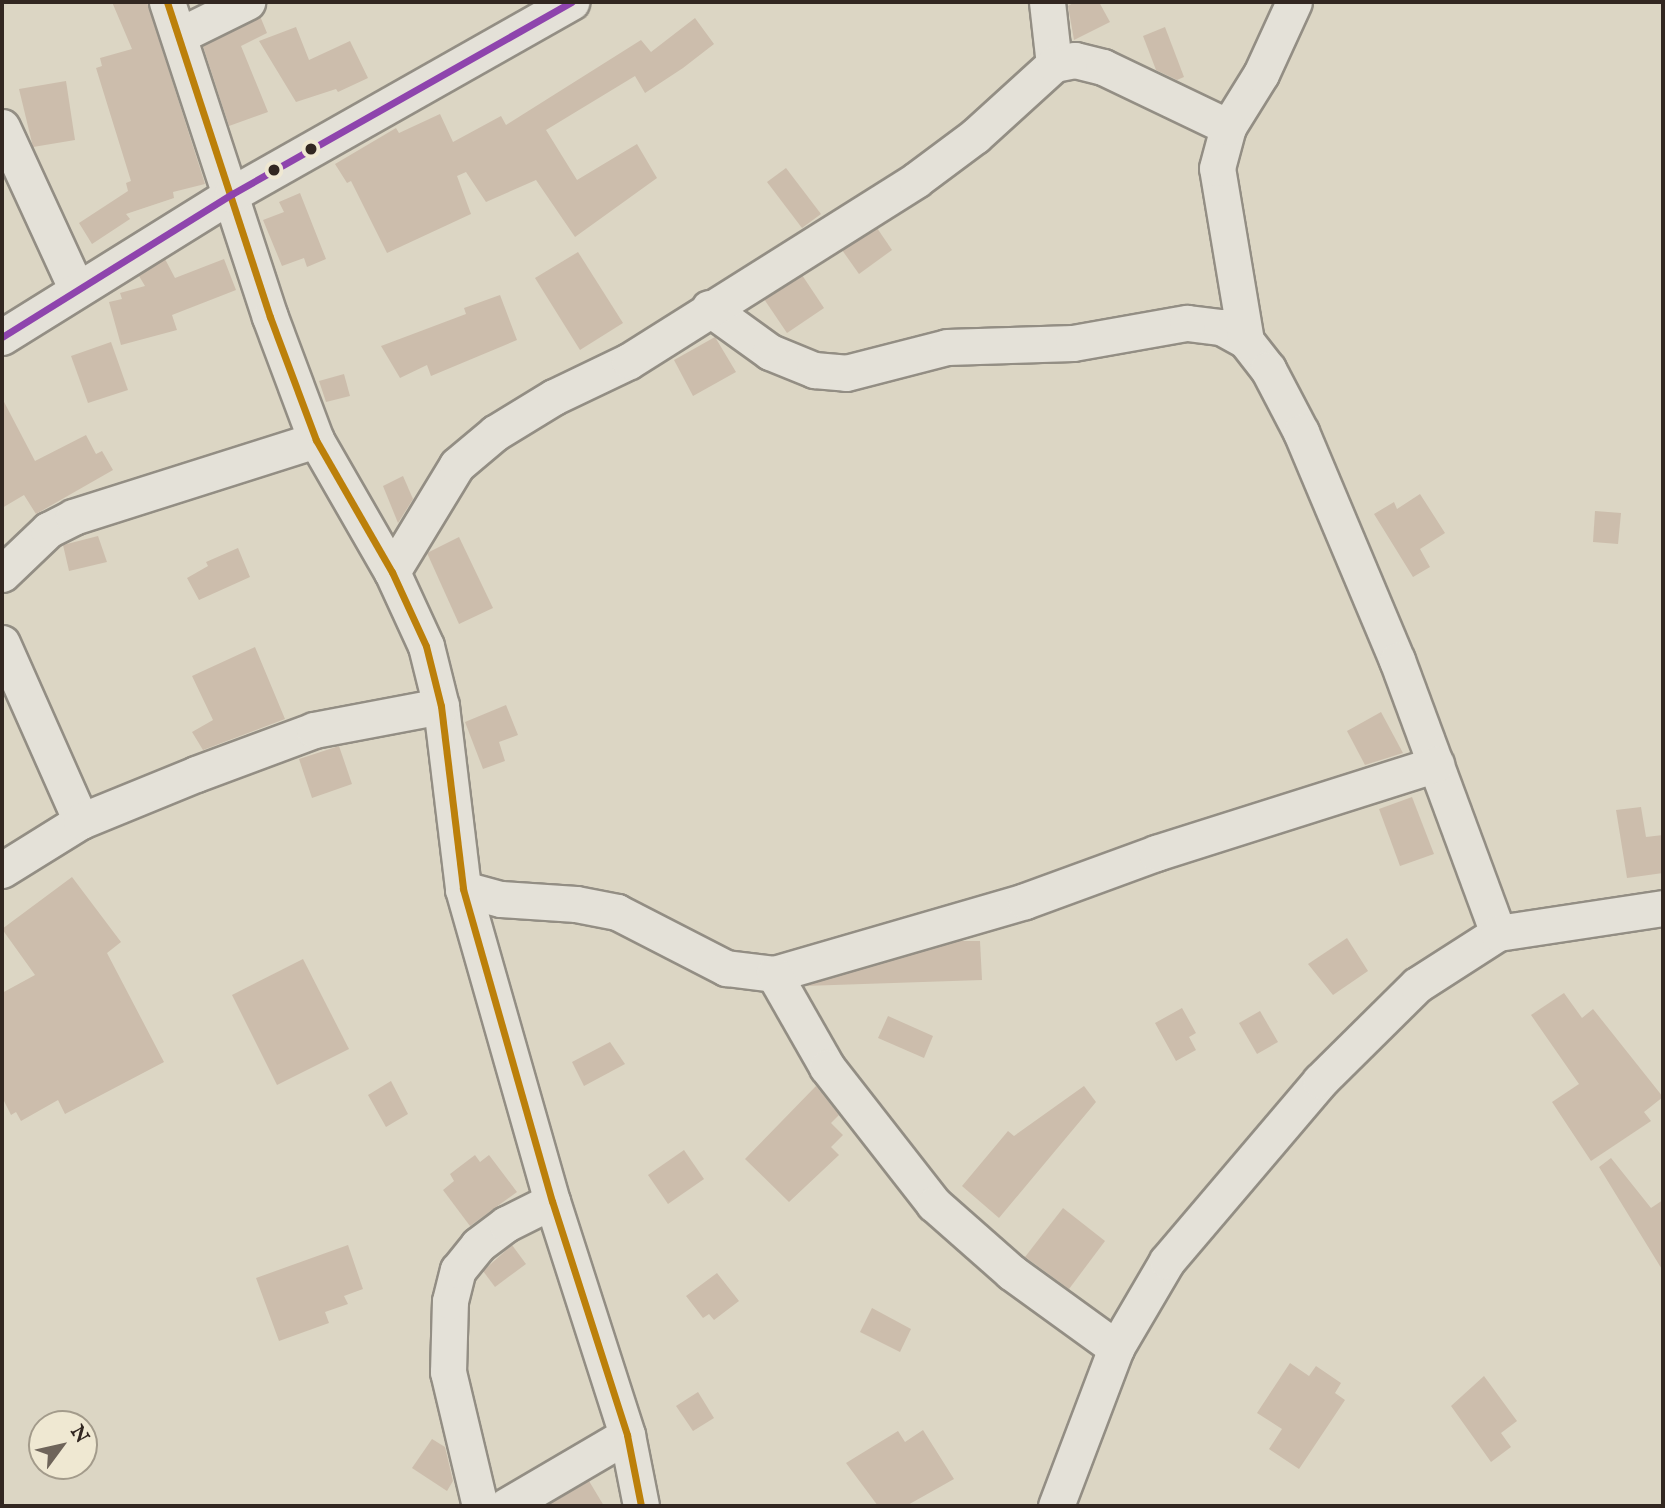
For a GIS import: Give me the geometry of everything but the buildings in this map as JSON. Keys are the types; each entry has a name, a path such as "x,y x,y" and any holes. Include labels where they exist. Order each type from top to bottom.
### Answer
{"street":[{"path":"167,2 232,194 270,317 316,440 392,572 426,646 441,706 463,889 552,1201 627,1435 641,1506"},
{"path":"180,35 247,2"},
{"path":"2,337 232,194 571,2"},
{"path":"1047,2 1054,64"},
{"path":"1246,341 1217,168 1228,127 1268,62 1294,2"},
{"path":"392,572 434,498 457,465 480,444 524,413 629,361 709,308 916,180 975,136 1054,64 1076,60 1103,67 1228,127"},
{"path":"2,127 77,290"},
{"path":"709,308 771,352 814,370 846,373 947,347 1073,343 1187,323 1221,327 1246,341 1268,369 1301,432 1397,660 1498,933"},
{"path":"2,575 48,530 73,517 316,440"},
{"path":"2,643 81,821"},
{"path":"2,870 81,821 314,730 441,706"},
{"path":"463,889 501,899 576,904 617,912 726,968 774,974 1025,901 1156,853 1436,764"},
{"path":"1056,1506 1116,1348 1167,1261 1320,1081 1417,985 1498,933 1663,908"},
{"path":"774,974 827,1067 934,1204 1012,1272 1116,1348"},
{"path":"480,1506 447,1372 450,1301 458,1270 478,1245 506,1224 552,1201"},
{"path":"506,1506 627,1435"}],"transit line":[{"path":"167,2 270,317 316,440 392,572 426,646 441,706 463,889 552,1201 627,1435 641,1506"},
{"path":"2,337 232,194 571,2"}]}
